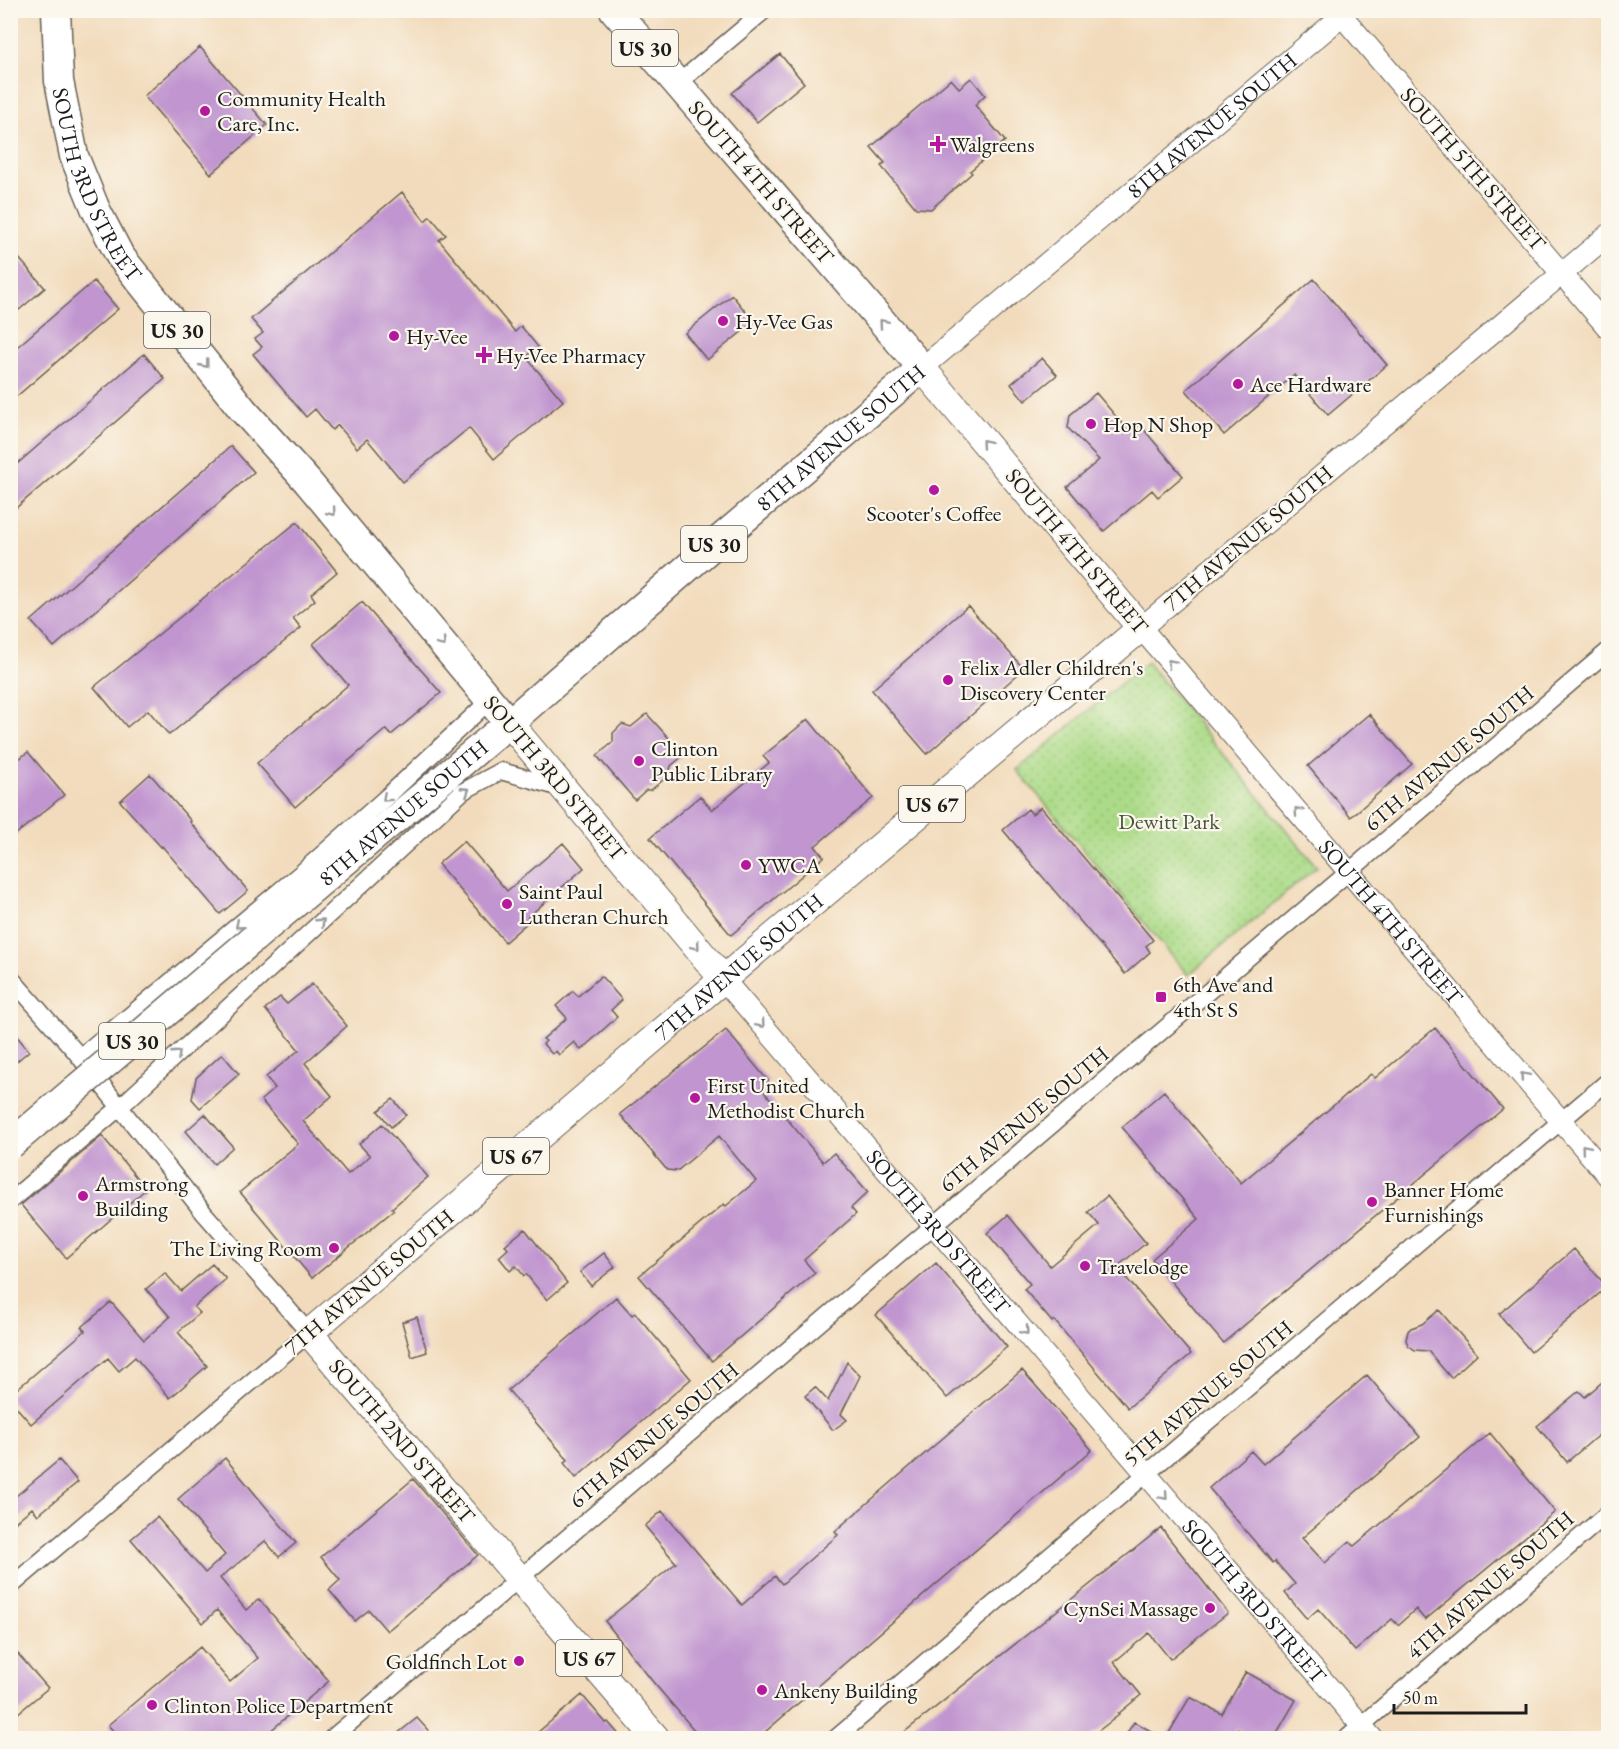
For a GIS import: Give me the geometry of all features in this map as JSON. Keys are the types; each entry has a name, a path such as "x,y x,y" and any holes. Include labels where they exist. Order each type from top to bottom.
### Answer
{"highway":[{"name":"SOUTH 3RD STREET","path":"56,10 59,81 74,156 96,210 120,256 236,401 307,481 509,723"},
{"name":"SOUTH 4TH STREET","path":"614,10 676,85 922,368"},
{"name":"8TH AVENUE SOUTH","path":"10,1145 509,723 725,534 922,368"}],"main road":[{"name":"SOUTH 4TH STREET","path":"922,368 1141,628"},
{"name":"7TH AVENUE SOUTH","path":"309,1333 723,979 1141,628"},
{"name":"SOUTH 3RD STREET","path":"509,723 723,979"},
{"name":"SOUTH 2ND STREET","path":"309,1333 656,1738"}],"street":[{"path":"676,85 765,10"},
{"name":"8TH AVENUE SOUTH","path":"922,368 1345,12"},
{"name":"SOUTH 5TH STREET","path":"1345,12 1608,328"},
{"name":"7TH AVENUE SOUTH","path":"1141,628 1608,235"},
{"name":"SOUTH 4TH STREET","path":"1141,628 1608,1176"},
{"name":"6TH AVENUE SOUTH","path":"332,1738 1608,651"},
{"name":"8TH AVENUE SOUTH","path":"80,1058 301,873 391,794 490,700"},
{"name":"8TH AVENUE SOUTH","path":"10,1201 119,1108 462,792 501,771 564,789"},
{"name":"SOUTH 2ND STREET","path":"10,976 80,1058 204,1213 309,1333"},
{"name":"SOUTH 3RD STREET","path":"723,979 1146,1475 1360,1734"},
{"name":"5TH AVENUE SOUTH","path":"836,1738 1608,1081"},
{"name":"7TH AVENUE SOUTH","path":"10,1587 309,1333"},
{"name":"4TH AVENUE SOUTH","path":"1360,1734 1608,1513"}],"green space":[{"name":"Dewitt Park","path":"1147,662 1317,867 1188,975 1017,770"}],"building":[{"name":"Community Health Care, Inc.","path":"200,47 267,125 211,174 144,96"},
{"path":"780,54 804,83 757,122 732,93"},
{"name":"Walgreens","path":"971,78 985,95 975,105 1005,141 931,209 916,208 881,166 885,163 871,147 951,79 959,88"},
{"name":"Hy-Vee","path":"402,192 425,221 430,216 446,235 439,240 515,332 521,326 538,347 526,357 563,401 494,459 469,428 403,482 367,439 357,448 338,425 332,430 315,409 306,417 253,354 262,347 255,339 263,333 251,319"},
{"path":"10,248 45,288 19,310 10,300"},
{"path":"1314,279 1387,365 1328,415 1294,375 1224,435 1186,390"},
{"path":"94,281 118,309 10,402 10,353"},
{"path":"732,295 754,322 707,360 685,333"},
{"path":"144,354 165,379 10,513 10,470"},
{"name":"Hop N Shop","path":"1042,358 1057,375 1025,401 1011,384"},
{"path":"1096,393 1130,433 1140,425 1183,476 1158,497 1152,490 1104,531 1067,487 1099,460 1068,428 1070,415"},
{"path":"231,446 254,472 54,647 31,621"},
{"path":"297,522 337,572 311,594 315,600 293,618 301,628 169,735 148,710 127,727 94,687"},
{"path":"362,602 441,693 391,735 386,729 295,807 257,763 348,685 313,644"},
{"name":"Felix Adler Children's Discovery Center","path":"968,606 1024,669 927,754 872,690"},
{"name":"Clinton Public Library","path":"647,714 684,755 671,766 669,775 635,800 597,756 613,742 613,733 622,724 631,727"},
{"path":"1369,714 1412,764 1351,817 1308,766"},
{"path":"808,719 873,798 815,846 824,857 731,935 650,838 700,796 712,810 769,763 763,756"},
{"path":"28,752 64,795 10,839 10,766"},
{"path":"150,774 248,891 220,914 120,801"},
{"path":"1041,807 1153,940 1146,946 1150,952 1125,974 1003,830 1028,809 1032,814"},
{"name":"Saint Paul Lutheran Church","path":"464,841 507,891 563,843 584,868 528,917 530,920 505,942 438,864"},
{"path":"601,976 622,1000 611,1010 617,1017 581,1050 574,1042 559,1055 556,1051 552,1054 543,1044 546,1041 543,1039 567,1018 556,1006 573,991 578,996"},
{"path":"312,984 347,1026 305,1063 332,1096 303,1121 348,1174 370,1156 359,1144 382,1124 428,1177 392,1208 394,1210 312,1278 240,1192 298,1144 261,1100 275,1088 266,1077 299,1050 265,1009 280,997 287,1004"},
{"path":"10,1028 29,1051 10,1067"},
{"path":"1435,1028 1503,1109 1223,1343 1152,1259 1199,1219 1122,1127 1164,1091 1241,1183 1371,1074 1375,1078"},
{"path":"726,1030 769,1082 761,1088 823,1162 834,1153 868,1192 851,1208 856,1214 804,1260 815,1273 712,1361 639,1276 724,1204 726,1206 756,1181 719,1136 677,1171 667,1170 620,1114"},
{"path":"222,1054 239,1074 200,1108 192,1099 196,1078"},
{"path":"393,1099 406,1115 391,1127 378,1111"},
{"path":"205,1114 233,1147 214,1164 186,1131"},
{"name":"Armstrong Building","path":"102,1136 146,1189 66,1258 21,1205"},
{"path":"1107,1196 1146,1243 1117,1267 1191,1354 1128,1408 1054,1320 1052,1322 1024,1289 1030,1284 987,1233 1008,1215 1050,1266 1099,1225 1088,1212"},
{"path":"525,1229 567,1283 547,1300 526,1274 524,1276 516,1266 510,1271 499,1257 508,1249 505,1245"},
{"path":"1574,1249 1607,1287 1531,1352 1499,1314"},
{"path":"604,1253 615,1267 591,1286 580,1272"},
{"path":"936,1263 1007,1347 947,1398 876,1315"},
{"path":"212,1264 226,1279 194,1307 200,1313 178,1332 207,1366 170,1398 135,1357 119,1371 108,1358 31,1424 10,1400 10,1395 85,1331 82,1327 111,1302 144,1340 170,1317 146,1289 165,1273 181,1291"},
{"path":"616,1297 632,1315 635,1313 691,1379 576,1478 564,1463 568,1460 508,1390"},
{"path":"1439,1310 1477,1354 1451,1378 1428,1351 1415,1350 1408,1345 1406,1340 1411,1328 1422,1324"},
{"path":"417,1317 427,1352 412,1357 402,1322"},
{"path":"847,1362 860,1376 841,1414 847,1420 833,1430 805,1396 815,1387 828,1401"},
{"path":"1022,1370 1092,1450 758,1738 701,1738 605,1621 676,1563 645,1526 662,1511 742,1605 775,1576 782,1584 838,1535 835,1531"},
{"path":"1367,1375 1420,1437 1302,1538 1325,1563 1350,1541 1354,1546 1490,1433 1555,1512 1425,1620 1416,1609 1398,1625 1392,1619 1355,1651 1318,1609 1307,1619 1285,1593 1295,1584 1275,1561 1273,1563 1209,1488 1251,1451 1263,1464"},
{"path":"1608,1377 1608,1427 1567,1462 1537,1426 1579,1391 1585,1397"},
{"path":"225,1458 296,1543 279,1557 265,1541 220,1578 246,1610 259,1599 329,1681 262,1738 119,1738 108,1725 200,1647 230,1682 258,1658 217,1610 203,1623 131,1539 157,1517 205,1573 225,1555 178,1499"},
{"path":"59,1460 78,1482 38,1515 32,1508 10,1526 10,1501"},
{"path":"413,1479 478,1555 387,1631 369,1610 355,1621 329,1590 340,1580 321,1557"},
{"path":"1161,1528 1228,1613 1170,1659 1149,1633 1114,1662 1141,1695 1119,1715 1089,1738 897,1738"},
{"path":"10,1645 48,1688 10,1720"},
{"path":"1246,1672 1296,1700 1274,1738 1256,1738 1237,1729 1232,1738 1166,1738 1190,1697 1222,1714"},
{"path":"582,1695 622,1738 531,1738"},
{"path":"417,1718 435,1738 392,1738"},
{"path":"1134,1722 1164,1738 1124,1738"}],"place":[{"name":"Community Health Care, Inc.","path":"205,111"},
{"name":"Walgreens","path":"938,144"},
{"name":"Hy-Vee Gas","path":"723,321"},
{"name":"Hy-Vee","path":"394,336"},
{"name":"Hy-Vee Pharmacy","path":"484,355"},
{"name":"Ace Hardware","path":"1238,384"},
{"name":"Hop N Shop","path":"1091,424"},
{"name":"Scooter's Coffee","path":"934,490"},
{"name":"Felix Adler Children's Discovery Center","path":"948,680"},
{"name":"Clinton Public Library","path":"639,761"},
{"name":"YWCA","path":"746,865"},
{"name":"Saint Paul Lutheran Church","path":"507,904"},
{"name":"6th Ave and 4th St S","path":"1161,997"},
{"name":"First United Methodist Church","path":"695,1098"},
{"name":"Armstrong Building","path":"83,1196"},
{"name":"Banner Home Furnishings","path":"1372,1202"},
{"name":"The Living Room","path":"334,1248"},
{"name":"Travelodge","path":"1085,1266"},
{"name":"CynSei Massage","path":"1210,1608"},
{"name":"Goldfinch Lot","path":"519,1661"},
{"name":"Ankeny Building","path":"762,1690"},
{"name":"Clinton Police Department","path":"152,1705"}]}
